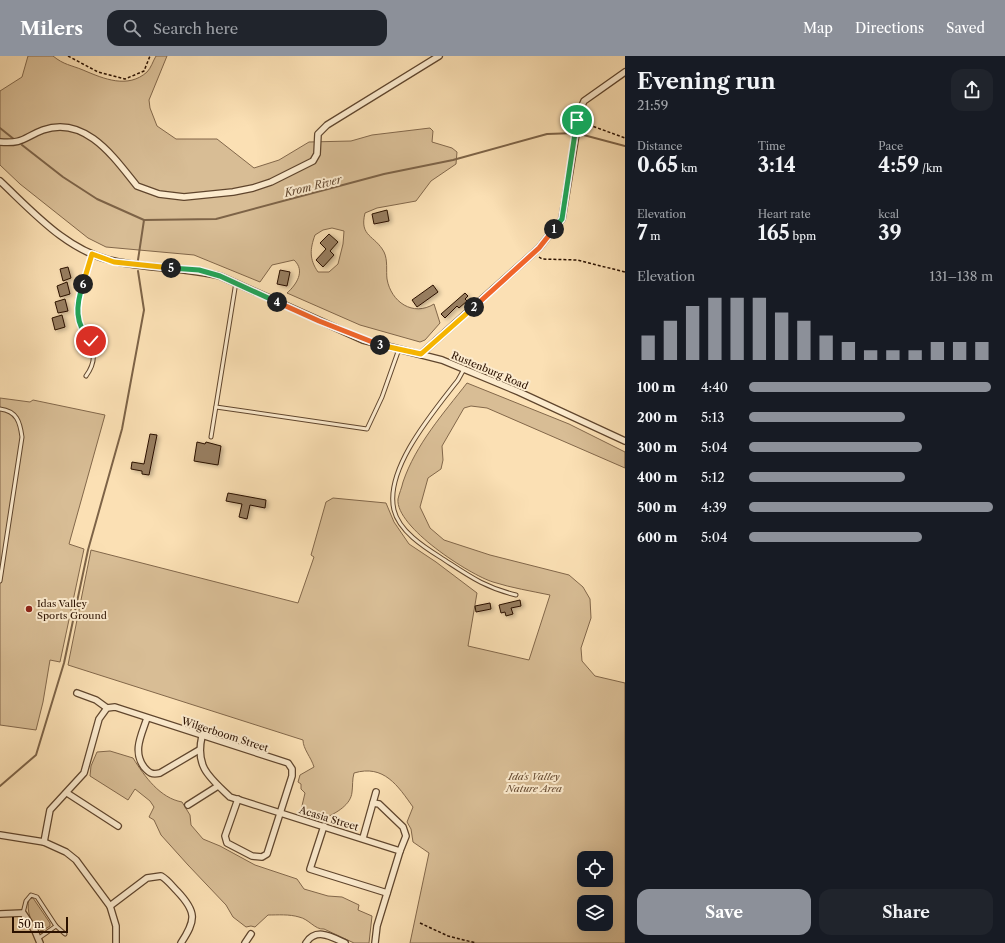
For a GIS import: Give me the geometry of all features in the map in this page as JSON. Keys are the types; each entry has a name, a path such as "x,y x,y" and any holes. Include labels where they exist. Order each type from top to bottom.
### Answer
{"street":[{"path":"0,142 21,142 44,130 64,128 86,133 97,140 137,186 143,190 159,194 184,197 233,192 271,182 313,161 318,154 318,134 327,125 439,56"},
{"path":"421,354 539,248 562,219 577,120 580,110 584,101 625,72"},
{"name":"Rustenburg Road","path":"0,181 45,223 69,242 92,254 114,262 199,270 236,282 363,340 442,360 625,441"},
{"name":"Wilgerboom Street","path":"77,693 96,700 107,708 115,707 288,763 292,769 292,776 281,813"},
{"path":"44,842 50,810 84,773 99,719 107,708"},
{"path":"147,718 138,748 140,760 149,772 160,774 199,750"},
{"name":"Acasia Street","path":"202,736 199,750 199,760 212,780 230,797 400,851"},
{"path":"188,805 218,786"},
{"path":"67,792 118,826"},
{"path":"363,838 376,792"},
{"path":"238,800 225,836 227,842 252,856 262,857 267,854 281,813"},
{"path":"373,804 379,804 403,827 406,836 377,926 375,943"},
{"path":"324,826 310,869 387,893"},
{"path":"0,835 44,842 66,852 76,860 110,906 116,926 116,943"},
{"path":"110,906 147,878 161,876 188,903 191,909 193,919 181,943"},
{"path":"0,914 23,912 39,940"},
{"path":"245,943 251,934"},
{"path":"306,943 311,936 317,934 330,935 345,943"}],"lane":[{"path":"86,376 92,368 93,350 91,341 85,335 80,326 76,312 92,254"},
{"path":"211,437 236,282"},
{"path":"216,407 367,429 382,396 399,349"},
{"path":"464,369 458,380 411,443 398,474 394,496 394,511 408,532 431,551 482,585 516,595"},
{"path":"0,409 7,410 15,415 20,423 22,437 0,581"},
{"path":"23,912 28,897 33,895 37,897 56,926 65,934"},
{"path":"39,940 56,926"}],"path":[{"path":"68,56 98,72 125,79 144,71 150,56"},
{"path":"577,120 625,138"},
{"path":"539,248 538,256 542,260 577,260 625,272"},
{"path":"420,923 448,936 476,943"}],"green space":[{"path":"28,56 53,56 64,63 107,79 124,81 140,77 147,72 156,56 167,56 149,100 150,108 157,126 176,139 217,139 254,168 279,160 309,142 351,141 372,135 430,128 433,131 432,142 452,148 457,152 456,164 431,181 416,201 377,208 365,213 364,227 384,252 387,279 393,294 404,305 411,308 426,308 434,304 440,323 425,340 420,342 360,325 287,293 294,286 298,278 298,264 294,260 272,265 260,282 194,255 106,247 88,238 20,184 0,165 0,91 22,77","holes":["332,228 344,231 343,244 338,264 329,272 318,272 313,263 311,254 315,235 323,230"]},
{"name":"Ida's Valley Nature Area","path":"467,383 569,424 625,452 625,468 487,408 471,406 464,408 442,446 443,460 441,469 428,478 420,507 430,528 444,540 490,555 569,575 583,587 590,599 591,618 581,648 582,661 595,676 625,683 625,943 410,943 429,853 413,842 411,829 407,822 413,807 396,785 389,779 382,774 374,772 365,771 354,773 351,797 346,805 338,811 325,818 301,810 305,793 301,789 301,784 298,782 300,775 314,767 304,747 303,740 68,665 91,550 298,603 314,557 311,555 326,502 333,498 386,503 394,522 409,544 477,593 468,646 529,660 550,595 514,588 482,578 452,560 421,536 408,523 400,510 398,499 408,468 423,442"},
{"name":"Idas Valley Sports Ground","path":"0,398 30,402 33,400 105,415 69,544 84,549 60,662 50,660 43,702 36,730 0,725"},
{"path":"110,751 133,758 154,786 174,800 182,802 190,815 191,825 203,839 220,846 255,865 297,879 304,889 328,896 342,897 359,905 358,910 372,916 369,943 354,943 324,929 318,928 303,918 291,915 268,915 255,927 246,927 233,917 226,905 161,835 154,820 149,817 154,807 150,801 135,789 128,800 90,776 91,766 97,752"},
{"path":"33,898 50,923 50,926 42,931 35,926 30,918 28,903 29,899"}],"building":[{"path":"387,210 389,221 374,224 372,214"},
{"path":"329,234 338,242 330,251 334,255 323,267 316,260 326,249 320,243"},
{"path":"68,267 71,278 63,281 60,269"},
{"path":"280,270 290,272 287,286 277,284"},
{"path":"67,282 70,294 60,297 57,286"},
{"path":"433,285 438,292 417,307 412,300"},
{"path":"465,293 468,296 465,299 467,301 459,308 457,306 445,318 441,314"},
{"path":"65,299 68,311 58,313 55,302"},
{"path":"62,315 65,327 55,330 52,318"},
{"path":"150,434 157,435 149,475 142,474 142,471 131,469 132,462 144,464"},
{"path":"197,442 205,444 206,442 221,446 218,465 194,461"},
{"path":"228,493 266,500 265,508 250,505 247,519 239,517 242,504 226,501"},
{"path":"520,600 521,606 511,608 513,614 506,616 505,612 501,613 499,605"},
{"path":"490,603 491,609 476,612 475,606"}],"waterway":[{"name":"Krom River","path":"0,128 15,140"},
{"name":"Krom River","path":"22,145 63,177 97,199 144,220 216,219 384,174 453,160 547,134 576,133 625,146"},
{"path":"138,260 144,220"},
{"path":"0,786 36,755 64,663 88,550 122,429 144,310 138,271"}],"place":[{"name":"Idas Valley Sports Ground","path":"29,609"}],"route":[{"path":"91,341 85,335 80,326 76,312 92,254 114,262 199,270 220,276 363,340 391,348 421,354 539,248 562,219 577,120"}]}
